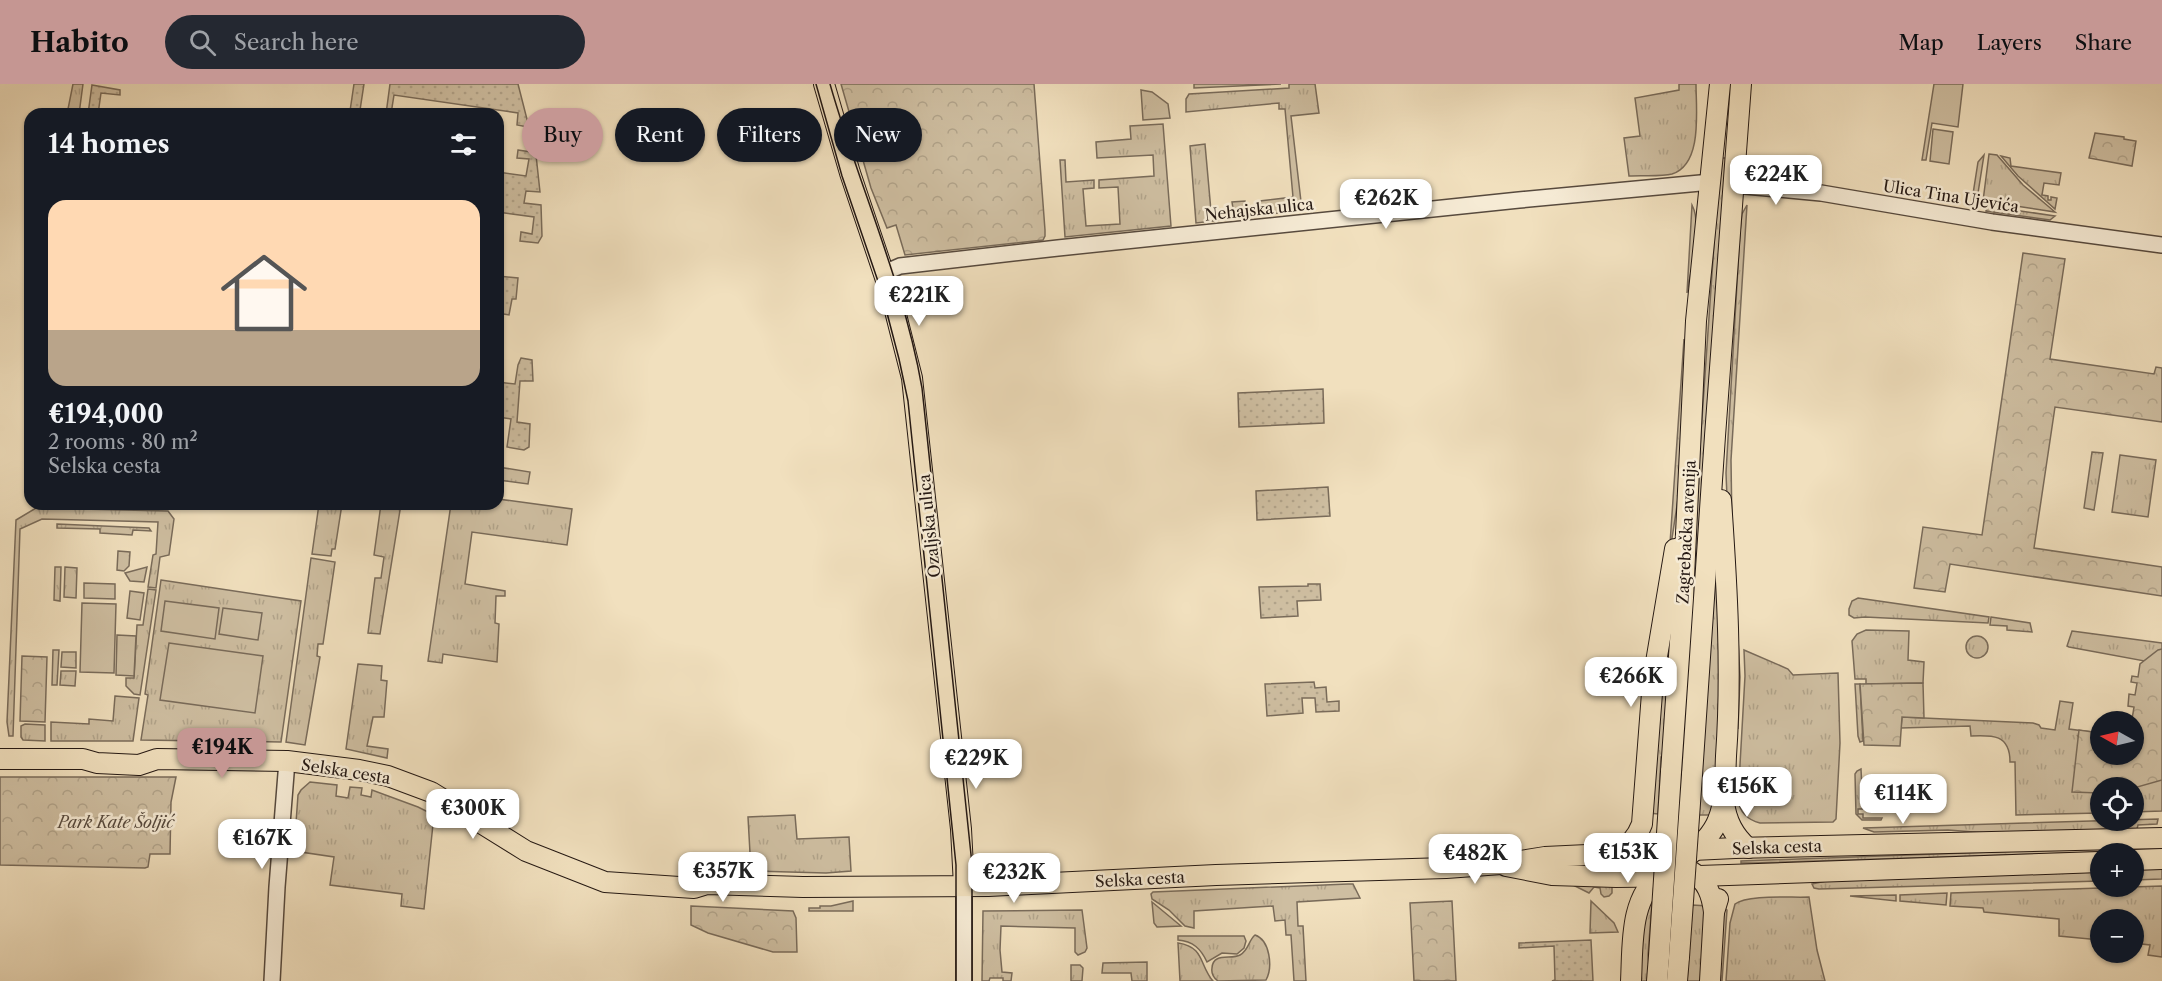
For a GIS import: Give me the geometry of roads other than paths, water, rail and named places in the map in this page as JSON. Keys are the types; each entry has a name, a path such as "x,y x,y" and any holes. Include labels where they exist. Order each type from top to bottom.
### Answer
{"main road":[{"name":"Ozaljska ulica","path":"824,84 904,340 915,400 961,829 964,886"},
{"name":"Zagrebačka avenija","path":"1657,981 1691,437 1696,321 1720,84"},
{"name":"Zagrebačka avenija","path":"1677,981 1714,436 1741,84"},
{"path":"1631,981 1636,913 1643,896 1668,858 1694,850 1718,821 1723,800 1729,693 1729,614 1714,436"},
{"path":"1616,854 1629,846 1642,824 1653,680 1678,535 1691,437"},
{"name":"Selska cesta","path":"0,759 83,759 97,763 139,765 157,759 287,761 359,770 406,781 440,797 526,851 584,873 608,872 694,877 707,884 803,887 964,886 1446,868 1501,864 1545,857 1616,854 1668,858"},
{"path":"1723,800 1728,822 1735,836 1748,848"},
{"path":"1642,824 1649,841 1668,858 1699,876 1711,895 1714,912 1710,981"},
{"name":"Selska cesta","path":"1694,850 2162,838"},
{"path":"2144,860 2162,859"},
{"name":"Selska cesta","path":"1501,864 1552,875 1657,877 2090,862"},
{"path":"1714,912 1720,894 1735,875"},
{"path":"1616,877 1630,894 1636,913"}],"street":[{"name":"Nehajska ulica","path":"884,273 900,266 1058,248 1711,182"},
{"name":"Ulica Tina Ujevića","path":"1734,186 1821,193 1992,222 2162,245"},
{"path":"272,981 287,761"},
{"name":"Ozaljska ulica","path":"964,886 964,981"}],"tram line":[{"path":"816,84 842,176 881,290 908,401 956,865 956,981"},
{"path":"830,84 893,273 922,388 972,864 972,981"}],"park label":[{"name":"Park Kate Šoljić","path":"116,822"}]}
